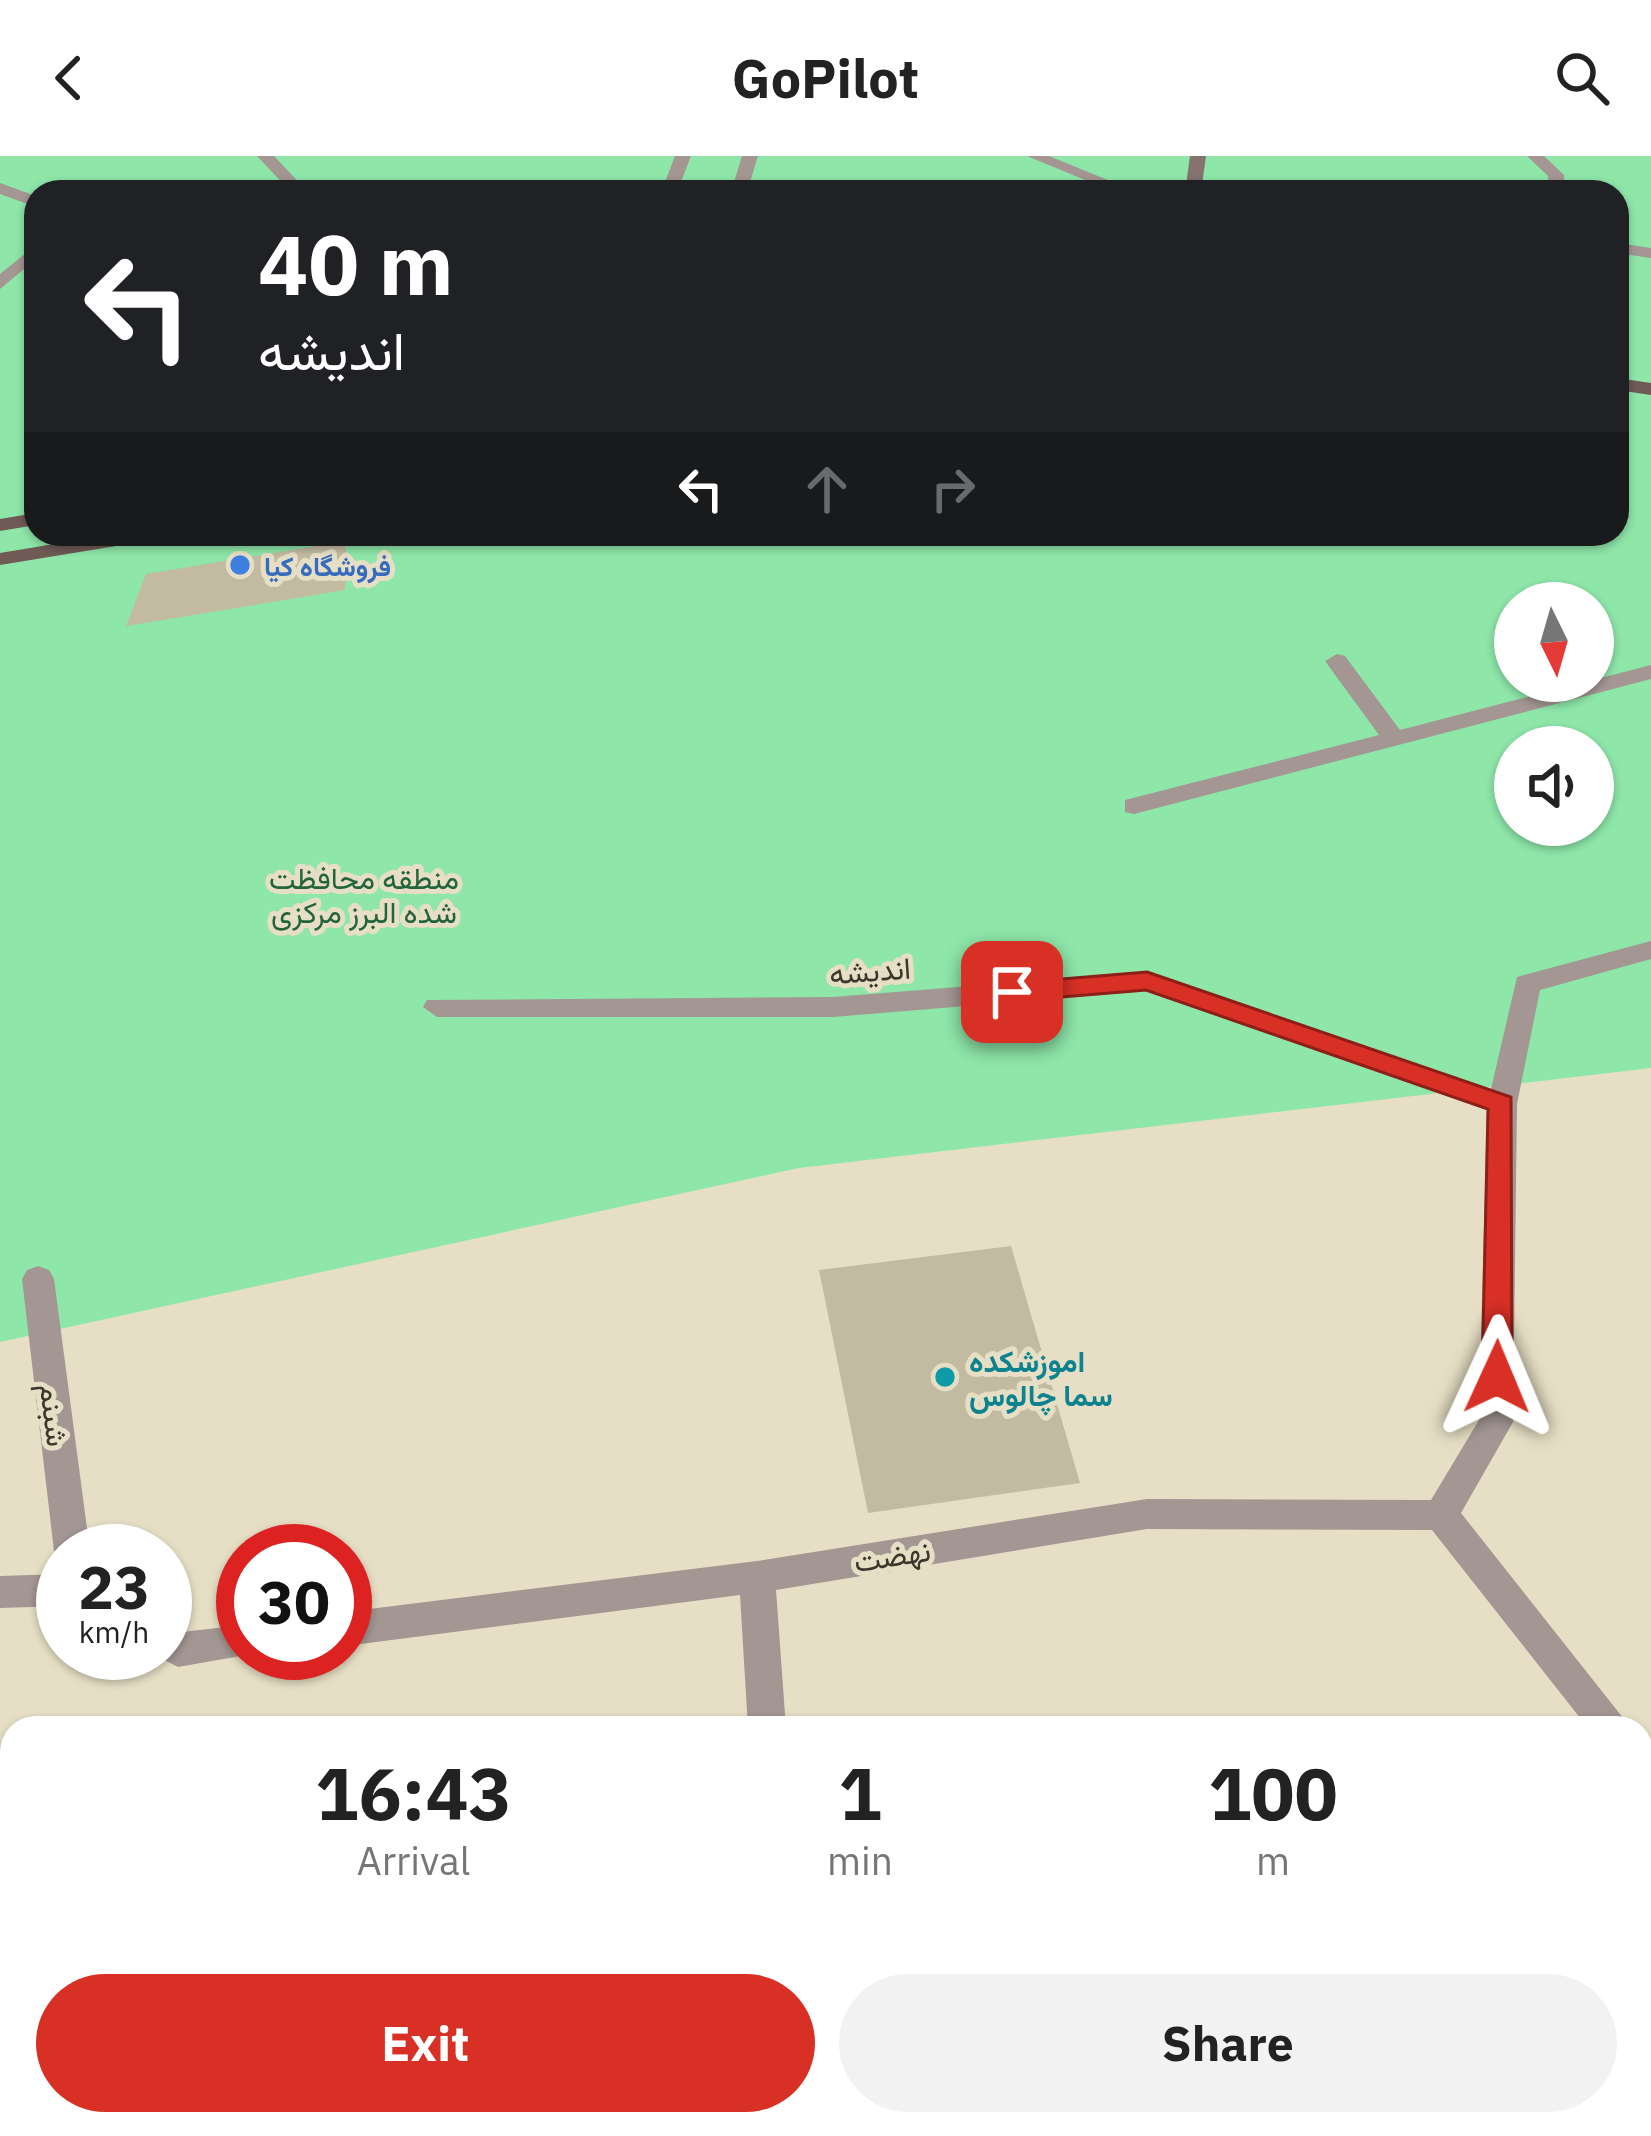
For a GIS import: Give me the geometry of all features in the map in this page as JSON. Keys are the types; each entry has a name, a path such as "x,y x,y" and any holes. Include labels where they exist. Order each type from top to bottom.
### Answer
{"main road":[{"path":"0,559 80,546"}],"street":[{"path":"265,156 288,180"},
{"path":"1035,156 1098,180"},
{"path":"1535,156 1556,180"},
{"path":"0,284 24,261"},
{"path":"1337,661 1392,736"},
{"path":"1133,806 1651,672"},
{"path":"1602,1716 1441,1515 1496,1422 1502,1104 1527,984 1651,950"},
{"name":"اندیشه","path":"437,1006 833,1007 1147,981 1502,1104"},
{"name":"شبنم","path":"38,1279 69,1524"},
{"name":"نهضت","path":"372,1626 757,1576 1147,1514 1441,1515"},
{"path":"757,1576 766,1716"},
{"path":"0,1592 36,1591"}],"green space":[{"name":"منطقه محافظت شده البرز مرکزی","path":"0,156 1651,156 1651,1068 799,1168 0,1342"}],"building":[{"path":"316,546 346,546 345,590 126,626 146,574"},
{"name":"اموزشکده سما چالوس","path":"1011,1246 1080,1483 868,1513 819,1270"}],"place":[{"name":"فروشگاه کیا","path":"240,565"},
{"name":"اموزشکده سما چالوس","path":"945,1377"}],"route":[{"path":"1012,992 1147,981 1502,1104 1497,1377"}]}
